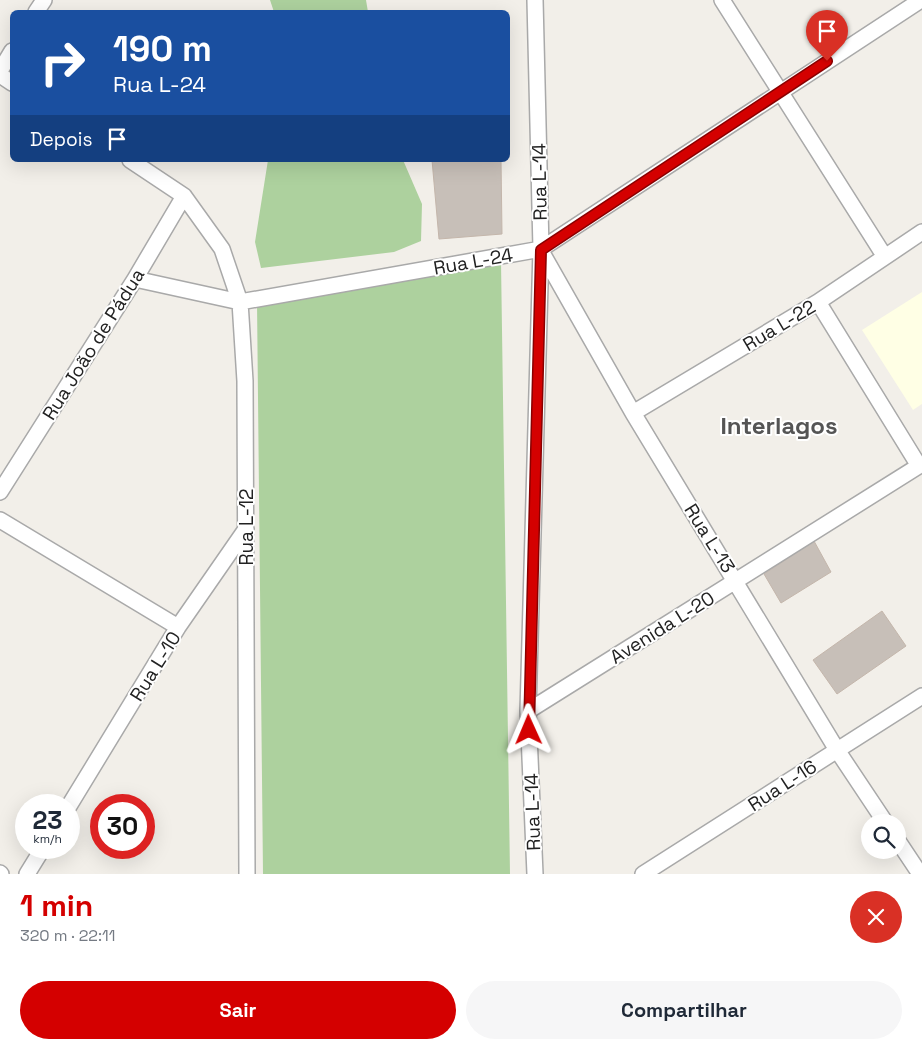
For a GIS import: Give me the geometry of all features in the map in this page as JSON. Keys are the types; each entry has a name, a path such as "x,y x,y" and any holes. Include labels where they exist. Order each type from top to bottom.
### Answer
{"street":[{"name":"Rua L-14","path":"535,0 541,250 528,711 535,874"},
{"path":"722,0 885,257"},
{"name":"Rua L-24","path":"135,279 240,302 541,250 921,0"},
{"path":"10,55 0,73 10,81"},
{"path":"133,162 184,196"},
{"name":"Rua João de Pádua","path":"0,492 135,279 184,196"},
{"name":"Rua L-12","path":"184,196 222,249 240,302 245,381 247,874"},
{"name":"Rua L-22","path":"633,413 818,302 922,232"},
{"name":"Rua L-13","path":"541,250 633,413 837,750 880,814"},
{"path":"818,302 920,465"},
{"name":"Avenida L-20","path":"528,711 920,465"},
{"path":"0,520 178,628"},
{"name":"Rua L-10","path":"76,794 178,628 246,529"},
{"name":"Rua L-16","path":"643,874 922,696"},
{"path":"906,853 920,874"},
{"path":"27,874 36,859"}],"shaded area":[{"path":"922,292 922,404 913,410 862,330"}],"green space":[{"path":"270,0 366,0 368,10 273,10"},
{"path":"268,162 404,162 422,204 421,241 394,252 261,268 255,242"},
{"path":"501,262 510,874 263,874 257,302"}],"building":[{"path":"432,162 501,162 502,234 439,239"},
{"path":"814,541 831,572 781,603 764,574"},
{"path":"882,611 906,646 837,694 813,660"}],"district":[{"name":"Interlagos","path":"779,426"}],"route":[{"path":"529,730 541,250 827,61"}]}
